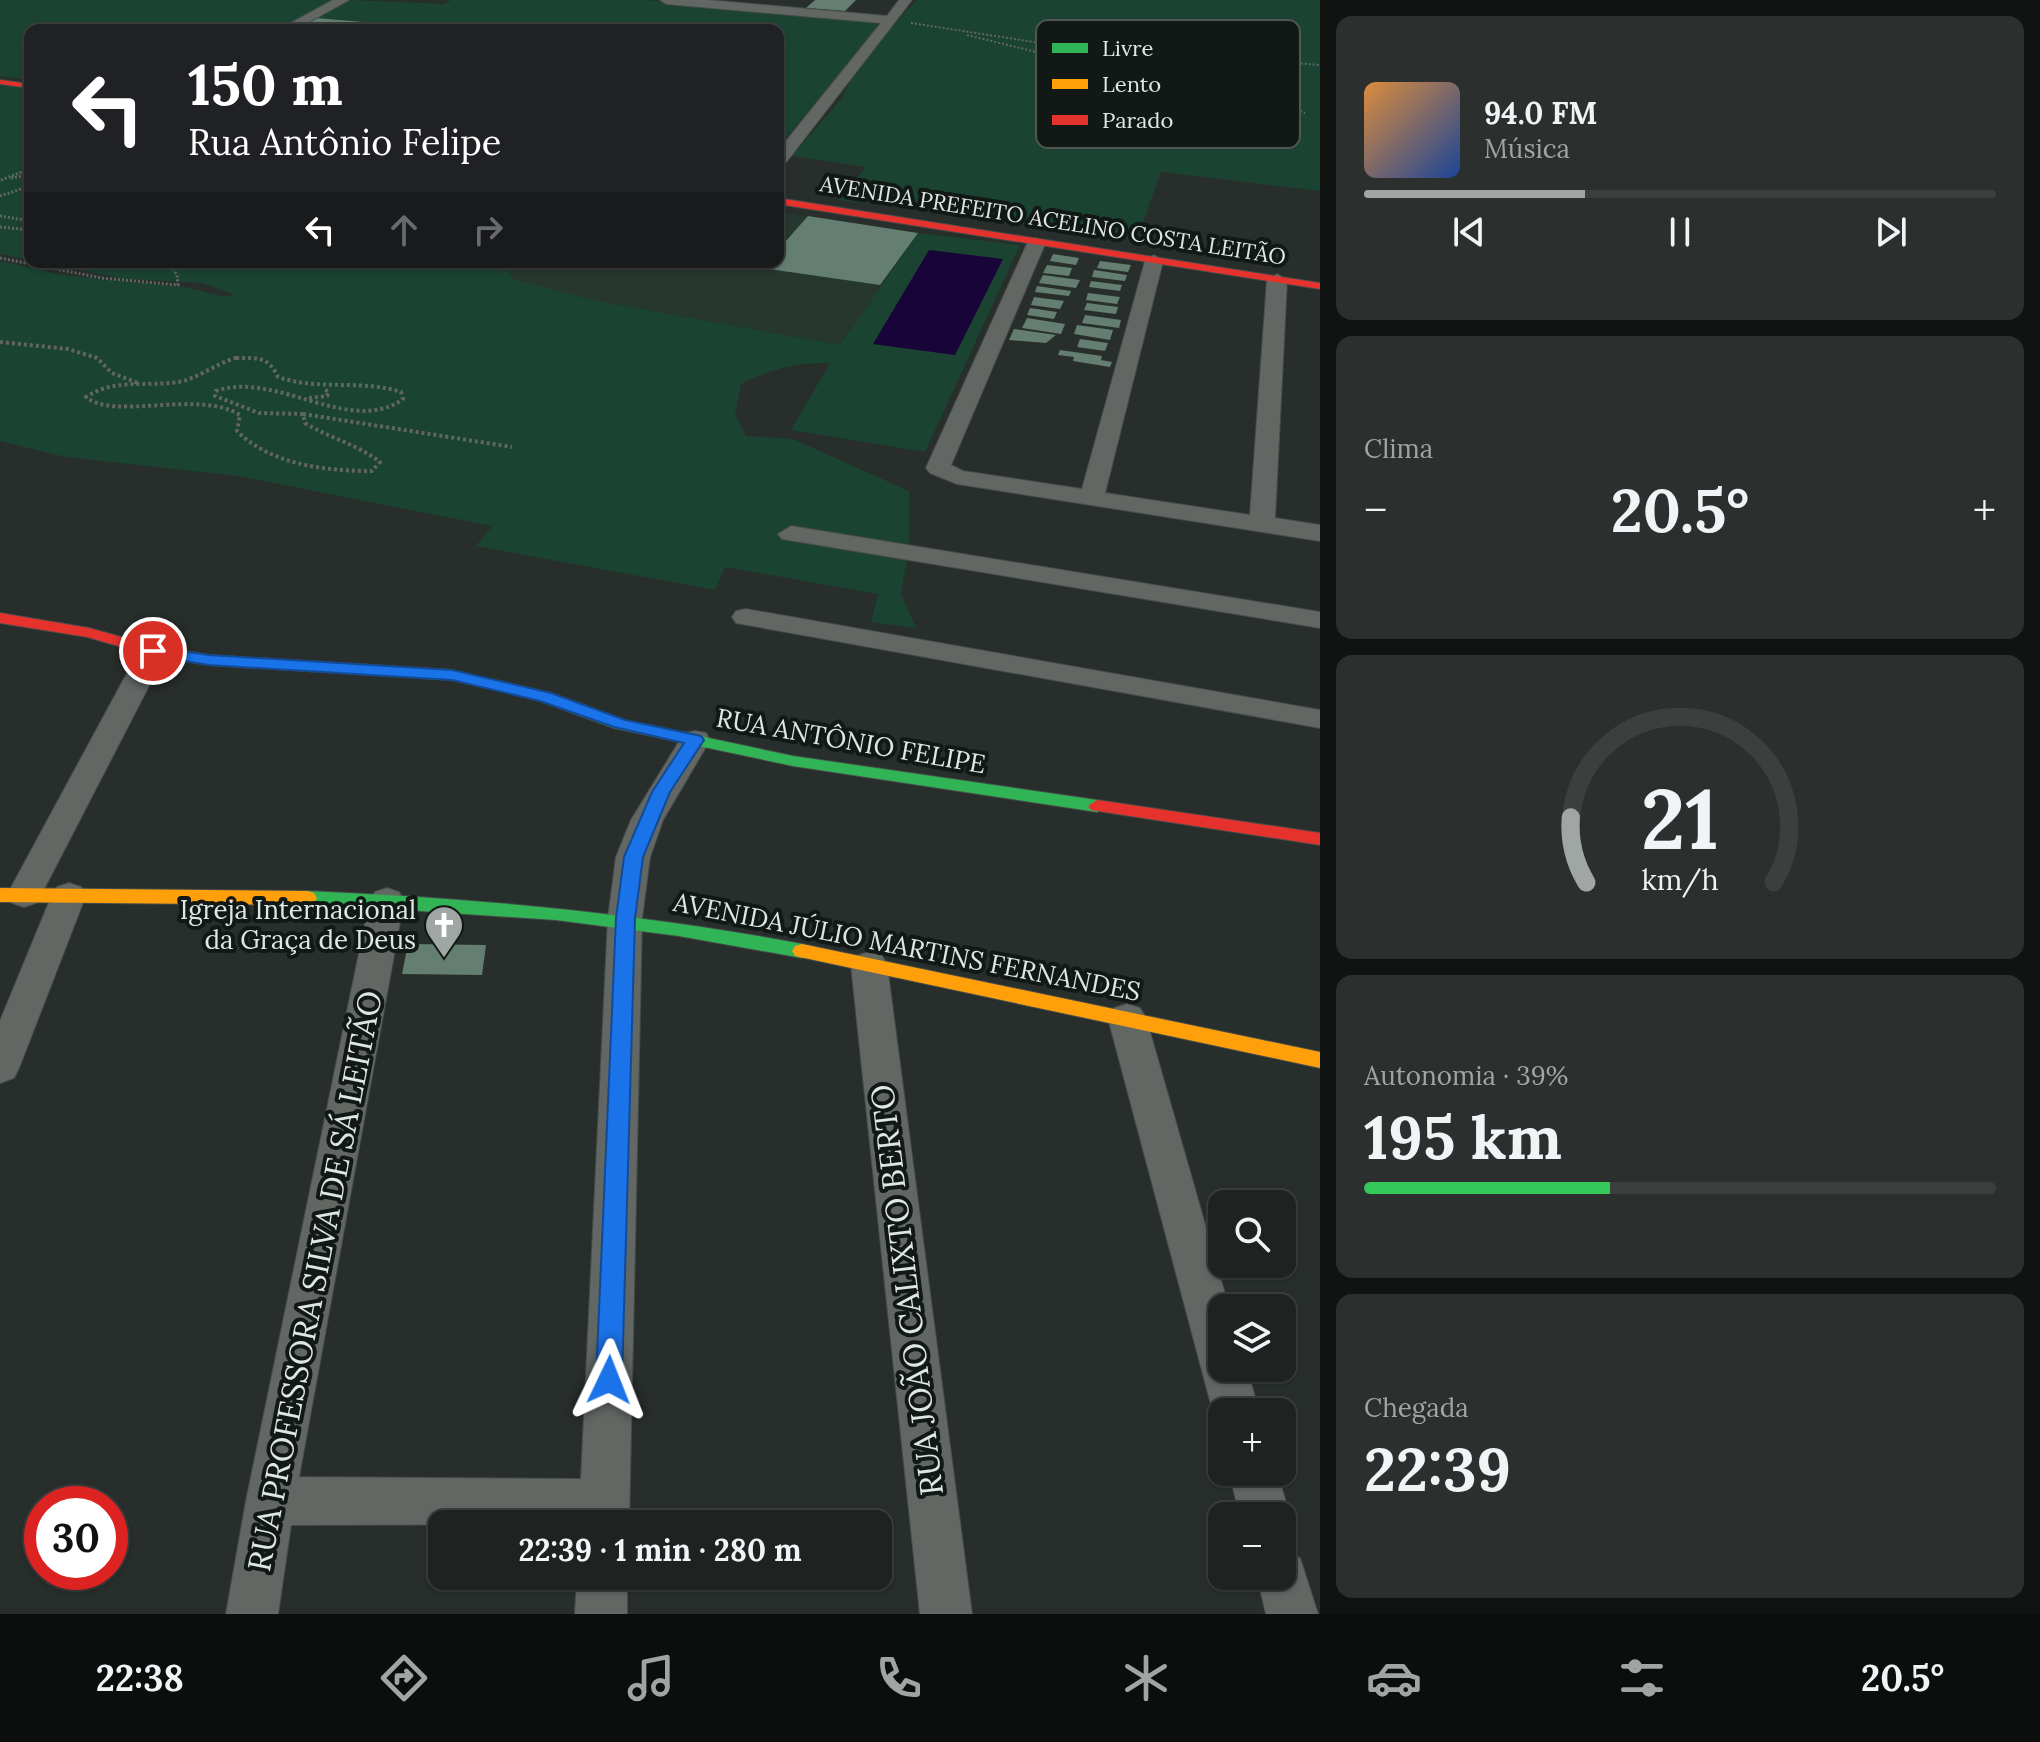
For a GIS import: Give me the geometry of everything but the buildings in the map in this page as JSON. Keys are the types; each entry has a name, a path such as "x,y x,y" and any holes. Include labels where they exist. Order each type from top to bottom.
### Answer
{"street":[{"path":"297,24 343,0"},
{"path":"666,0 890,20"},
{"path":"793,11 805,0"},
{"path":"784,154 906,0"},
{"path":"0,82 24,85"},
{"name":"AVENIDA PREFEITO ACELINO COSTA LEITÃO","path":"784,202 1036,244 1320,286"},
{"path":"1036,244 938,468 957,477 1320,533"},
{"path":"1092,497 1154,261"},
{"path":"1262,524 1277,280"},
{"path":"791,534 1320,620"},
{"path":"746,617 1320,719"},
{"name":"RUA ANTÔNIO FELIPE","path":"0,618 89,633 153,651 209,660 452,675 545,697 620,724 793,761 1320,839"},
{"path":"12,895 153,651"},
{"path":"604,1510 625,918 633,857 647,820 695,740"},
{"name":"AVENIDA JÚLIO MARTINS FERNANDES","path":"12,895 387,900 625,918 869,965 1320,1060"},
{"path":"0,1068 69,895"},
{"name":"RUA PROFESSORA SILVA DE SÁ LEITÃO","path":"252,1614 270,1501 387,900"},
{"name":"RUA JOÃO CALIXTO BERTO","path":"869,965 946,1614"},
{"path":"1127,1018 1208,1310"},
{"path":"270,1501 501,1510"},
{"path":"601,1614 602,1590"},
{"path":"1286,1590 1292,1614"}],"path":[{"path":"890,20 1036,42"},
{"path":"939,28 1036,52"},
{"path":"1300,63 1320,65"},
{"path":"1300,111 1305,113"},
{"path":"0,180 24,171"},
{"path":"0,180 24,176"},
{"path":"0,196 24,188"},
{"path":"0,216 24,220"},
{"path":"0,227 24,229"},
{"path":"0,258 24,263"},
{"path":"51,268 102,278 178,285 172,268"},
{"path":"0,342 68,349 97,358 112,373 138,383"},
{"path":"303,414 305,423 311,427 372,455 380,462 378,467 362,471 324,467 272,454 244,440 237,431 240,415 234,409 180,404 103,405 93,403 86,397 104,385 181,382 214,364 254,357 272,364 278,377 284,380 318,387 377,385 401,392 403,399 400,404 372,410 296,398 257,386 220,387 215,396 258,413 294,411 512,447"},
{"path":"296,398 324,397 330,393 318,387"}],"shaded area":[{"path":"784,213 918,233 840,345 597,301 513,279 505,268 784,268"},
{"path":"929,250 1003,259 955,355 873,344"}],"green space":[{"path":"0,0 336,0 287,24 24,24 24,79 0,76"},
{"path":"351,0 444,4 451,0 646,0 871,21 879,26 784,141 784,24 387,24 316,18"},
{"path":"916,0 1320,0 1320,191 1161,172 1137,239 1091,236 970,215 838,200 866,167 792,156 843,97 864,60"},
{"path":"0,84 24,87 24,259 0,254"},
{"path":"918,233 1020,245 925,452 791,430 830,363 784,368 741,384 735,414 746,436 793,439 909,491 909,547 901,594 916,628 871,622 878,594 725,567 715,590 476,546 492,526 238,476 65,457 0,441 0,261 63,275 184,287 227,297 233,294 202,283 125,279 69,268 505,268 513,279 597,301 840,345"}],"traffic: fast":[{"path":"490,684 545,697 620,724 793,761 1097,806"},
{"path":"307,898 556,914 679,929 802,951"}],"traffic: slow":[{"path":"0,895 307,898"},
{"path":"802,951 1320,1060"}],"traffic: jam":[{"path":"0,82 24,85"},
{"path":"784,202 1320,286"},
{"path":"0,618 89,633 153,651 209,660 452,675 490,684"},
{"path":"1097,806 1320,839"}],"place":[{"name":"Igreja Internacional da Graça de Deus","path":"444,959"}],"route":[{"path":"153,651 209,660 403,669 452,675 545,697 620,724 695,740 661,792 633,857 625,918 609,1380"}]}
